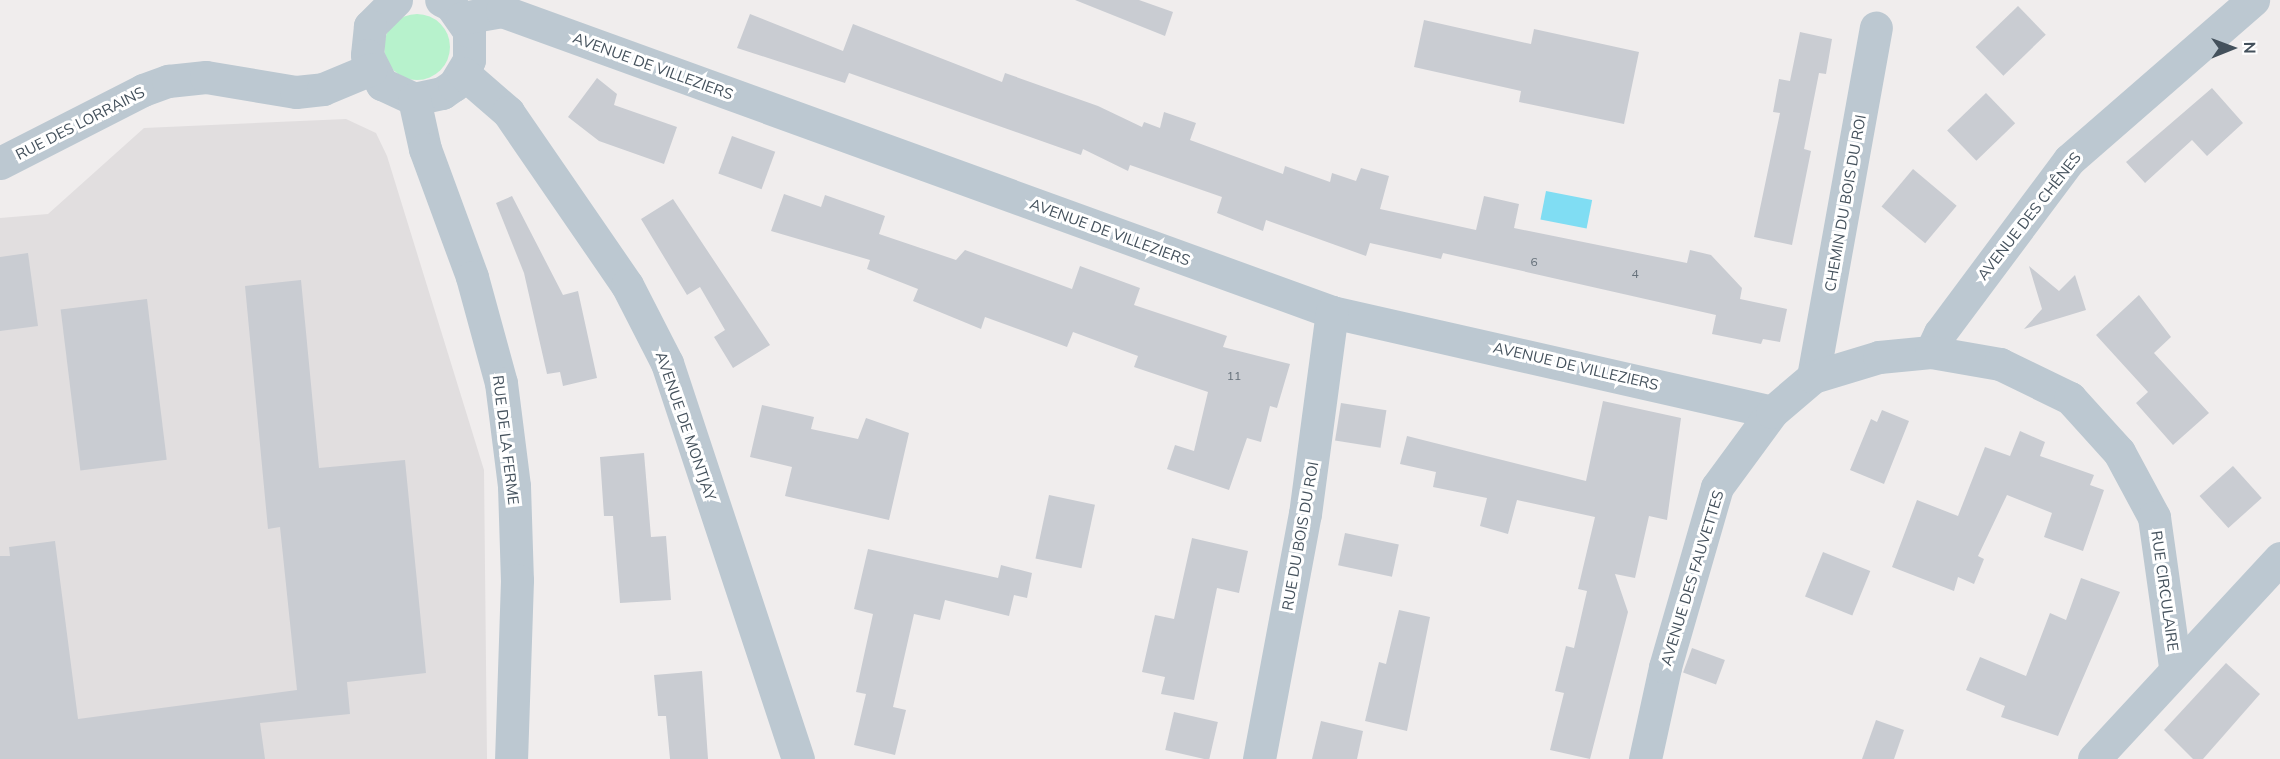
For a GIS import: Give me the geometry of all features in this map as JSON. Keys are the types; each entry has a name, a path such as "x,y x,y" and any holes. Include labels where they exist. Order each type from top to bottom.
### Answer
{"street":[{"name":"AVENUE DES CHÊNES","path":"1931,352 1940,333 2069,160 2253,0"},
{"path":"380,5 366,40 371,69 396,94 414,99 442,93 463,74 470,46 452,9"},
{"name":"AVENUE DE VILLEZIERS","path":"452,9 502,11 1332,312 1773,412"},
{"name":"CHEMIN DU BOIS DU ROI","path":"1813,377 1876,28"},
{"name":"RUE DES LORRAINS","path":"0,163 143,90 168,81 206,77 296,92 323,89 371,69"},
{"name":"AVENUE DE MONTJAY","path":"463,74 508,112 627,285 662,353 798,759"},
{"name":"RUE DE LA FERME","path":"414,99 425,149 472,277 501,384 514,486 516,545 511,759"},
{"name":"RUE DU BOIS DU ROI","path":"1259,759 1305,514 1332,312"},
{"name":"RUE CIRCULAIRE","path":"1773,412 1813,377 1879,357 1931,352 2000,364 2070,398 2119,452 2154,517 2175,667"},
{"name":"AVENUE DES FAUVETTES","path":"1645,759 1665,667 1717,487 1773,412"},
{"path":"2094,759 2175,667 2280,558"}],"shaded area":[{"path":"346,119 376,133 387,156 484,470 487,759 0,759 0,218 48,214 144,128"}],"green space":[{"path":"417,14 430,16 440,24 448,34 450,47 448,60 440,70 430,78 417,80 404,78 394,70 386,60 384,47 386,34 394,24 404,16"}],"water":[{"path":"1546,191 1592,200 1587,228 1540,219"}],"building":[{"path":"1075,0 1139,0 1173,12 1165,36"},
{"path":"2018,6 2046,35 2003,76 1976,47"},
{"path":"750,14 843,51 853,24 1002,82 1005,73 1098,106 1142,127 1144,122 1160,128 1164,112 1196,123 1190,140 1283,174 1285,166 1330,182 1332,173 1356,181 1361,168 1389,176 1380,209 1476,230 1484,196 1519,204 1514,228 1687,263 1690,250 1711,255 1742,288 1740,299 1787,309 1780,342 1763,339 1761,344 1712,334 1716,315 1443,253 1441,259 1370,243 1366,256 1266,220 1263,231 1217,213 1222,197 1130,165 1128,171 1083,149 1081,155 849,73 845,83 737,48"},
{"path":"1424,20 1531,44 1534,29 1639,52 1624,124 1519,102 1521,91 1414,67"},
{"path":"1800,32 1832,39 1826,74 1819,73 1804,149 1811,151 1792,245 1754,237 1780,113 1773,112 1779,79 1790,81"},
{"path":"597,78 617,94 614,105 677,127 664,164 599,141 568,117"},
{"path":"2212,88 2243,123 2207,156 2192,140 2145,183 2126,162"},
{"path":"1986,93 2015,123 1976,161 1947,131"},
{"path":"732,136 775,152 762,189 718,174"},
{"path":"1913,169 1957,206 1925,243 1882,207"},
{"path":"784,194 821,207 825,195 885,216 879,234 956,260 965,250 1072,289 1080,266 1140,288 1134,305 1227,336 1223,347 1290,364 1277,408 1270,406 1261,442 1247,438 1229,490 1167,469 1175,445 1194,451 1208,392 1134,367 1138,356 1073,332 1067,347 985,317 981,329 913,301 918,289 867,269 870,260 771,231"},
{"path":"512,196 563,295 578,291 597,378 563,386 560,372 547,374 524,273 496,203"},
{"path":"673,199 770,345 733,368 714,337 725,330 700,287 687,295 641,219"},
{"path":"28,253 38,326 0,331 0,257"},
{"path":"2029,266 2059,291 2075,275 2086,310 2024,329 2042,309"},
{"path":"301,280 319,468 405,460 426,673 347,682 350,714 260,723 265,759 0,759 0,556 10,556 9,547 55,541 78,719 297,690 280,527 268,529 245,286"},
{"path":"2139,295 2171,337 2154,353 2209,413 2173,445 2136,403 2148,392 2096,335"},
{"path":"147,299 167,460 80,470 61,310"},
{"path":"1603,401 1681,418 1667,520 1649,516 1635,578 1615,574 1628,612 1590,759 1550,750 1564,693 1555,691 1566,646 1574,648 1587,591 1578,589 1595,517 1517,500 1508,534 1480,526 1487,498 1433,487 1436,472 1400,464 1407,436 1586,481"},
{"path":"1341,403 1386,410 1380,448 1335,441"},
{"path":"762,405 814,417 811,429 858,439 866,418 909,433 889,520 785,496 792,467 750,457"},
{"path":"1882,410 1909,421 1884,484 1850,470 1871,419 1877,422"},
{"path":"2020,431 2045,442 2040,456 2094,475 2090,485 2104,490 2083,551 2044,537 2052,513 2007,495 1978,556 1984,559 1974,584 1958,577 1954,591 1892,567 1917,500 1958,516 1985,447 2010,456"},
{"path":"644,453 651,537 666,536 671,600 620,603 613,516 604,516 600,457"},
{"path":"2233,466 2262,498 2228,528 2200,496"},
{"path":"1049,495 1095,505 1081,568 1035,559"},
{"path":"1345,533 1399,544 1392,577 1338,565"},
{"path":"1192,538 1248,551 1239,593 1217,588 1194,700 1161,694 1165,677 1142,672 1155,615 1174,619"},
{"path":"868,549 998,578 1001,565 1032,573 1027,598 1014,595 1009,616 945,600 940,620 914,614 893,707 906,710 895,755 854,745 866,694 856,692 873,614 854,609"},
{"path":"1823,552 1870,571 1852,616 1805,597"},
{"path":"2081,578 2120,592 2058,736 2001,717 2005,706 1966,690 1980,657 2026,676 2050,613 2066,620"},
{"path":"1399,610 1430,617 1407,731 1365,721 1379,662 1386,664"},
{"path":"1692,648 1725,660 1716,684 1683,672"},
{"path":"2226,663 2260,694 2203,759 2193,759 2164,730"},
{"path":"702,671 708,759 670,759 666,716 658,716 654,675"},
{"path":"1174,712 1218,722 1209,759 1165,750"},
{"path":"1876,720 1904,730 1894,759 1862,759"},
{"path":"1321,721 1363,731 1357,759 1312,759"}]}
